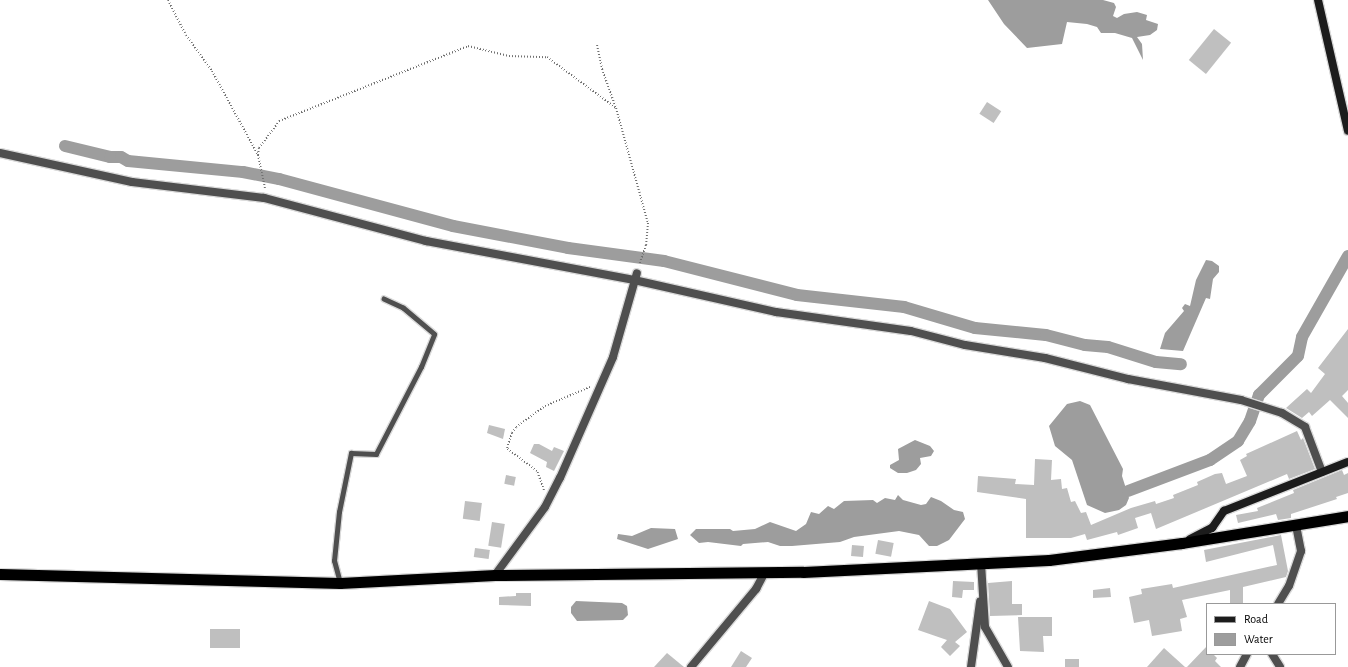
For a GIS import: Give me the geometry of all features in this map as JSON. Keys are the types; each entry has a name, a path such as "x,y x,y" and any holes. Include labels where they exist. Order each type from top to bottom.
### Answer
{"highway":[{"path":"0,574 340,583 495,575 803,572 1049,560 1182,543 1348,516"}],"main road":[{"path":"1318,0 1348,131"},
{"path":"1182,543 1212,528 1224,511 1348,462"}],"street":[{"path":"0,153 132,182 264,198 426,242 635,276 776,312 911,331 965,345 1045,358 1128,379 1241,400 1282,413 1305,427 1322,472"},
{"path":"495,575 545,507 602,384 627,313 635,276"},
{"path":"1279,603 1289,586 1301,550 1296,525"},
{"path":"971,667 980,603 981,563"},
{"path":"981,563 985,627 1008,667"},
{"path":"691,667 756,589 765,572"},
{"path":"1240,667 1246,655"},
{"path":"1273,655 1280,667"}],"lane":[{"path":"340,583 334,561 339,512 352,453 376,454 422,367 434,334 403,308 384,299"}],"path":[{"path":"168,0 186,35 212,71 258,155 264,181"},
{"path":"258,155 259,148 279,121 468,46 509,56 547,57 616,108"},
{"path":"597,46 602,69 616,108 648,223 648,234 635,276"},
{"path":"545,507 544,491 537,471 507,448 512,434 516,427 545,406 566,400 583,389 602,384"}],"water":[{"path":"988,0 1103,0 1114,3 1116,7 1113,16 1117,18 1124,14 1137,12 1147,15 1146,20 1158,24 1157,30 1150,35 1137,37 1142,44 1143,60 1132,38 1115,33 1101,33 1097,27 1087,24 1067,22 1062,44 1027,48 1004,24"},
{"path":"1206,260 1212,261 1219,266 1219,272 1213,279 1210,299 1206,298 1183,351 1160,349 1165,333 1184,311 1182,308 1185,304 1190,306 1196,280"},
{"path":"1080,401 1090,405 1123,469 1122,476 1129,498 1126,505 1119,510 1105,513 1087,505 1072,460 1055,446 1049,426 1067,404"},
{"path":"915,440 930,446 934,451 931,456 920,458 921,464 916,470 907,473 898,473 890,468 890,465 899,460 898,449"},
{"path":"898,495 903,500 921,505 926,504 931,497 941,501 954,510 963,512 965,519 949,540 937,546 929,546 919,535 899,531 854,537 840,542 792,546 780,546 768,542 743,544 741,546 708,542 699,543 690,535 696,529 730,529 733,531 755,529 770,522 796,531 806,524 811,512 819,514 828,506 834,509 844,501 873,500 877,503 885,498 895,500"},
{"path":"651,528 675,529 678,539 648,549 617,539 618,534 632,536"},
{"path":"576,601 622,603 627,606 628,615 623,620 577,621 571,613 571,607"}],"building":[{"path":"1214,29 1231,43 1206,74 1189,60"},
{"path":"987,102 1001,111 994,123 979,114"},
{"path":"1348,329 1348,390 1342,396 1348,403 1348,418 1330,400 1312,416 1309,412 1302,418 1286,408 1307,389 1311,393 1325,374 1318,368"},
{"path":"489,425 505,429 503,439 487,433"},
{"path":"1297,431 1301,440 1303,438 1315,469 1289,479 1287,474 1156,529 1151,513 1135,518 1138,528 1118,535 1117,532 1087,540 1085,534 1071,538 1026,538 1026,499 977,492 978,476 1016,479 1015,484 1034,485 1035,459 1052,460 1051,480 1061,479 1062,489 1067,488 1071,502 1075,501 1081,513 1086,512 1091,525 1131,508 1155,501 1156,504 1174,498 1173,495 1198,485 1197,482 1215,474 1222,473 1226,484 1247,476 1240,460 1247,456 1246,454"},
{"path":"534,444 539,444 552,451 554,447 564,451 554,471 546,467 547,462 530,453"},
{"path":"1342,470 1344,475 1348,473 1348,493 1336,497 1337,499 1291,514 1291,518 1278,520 1276,514 1238,523 1236,515 1258,511 1257,508 1294,493 1293,490"},
{"path":"506,475 516,477 514,486 504,484"},
{"path":"465,501 482,503 480,521 463,519"},
{"path":"492,522 505,524 501,548 488,546"},
{"path":"1281,535 1288,571 1286,577 1243,587 1243,603 1230,603 1230,590 1182,600 1187,617 1180,619 1182,631 1152,636 1149,620 1134,623 1129,597 1142,594 1141,589 1172,584 1173,588 1277,565 1273,545 1206,562 1204,550"},
{"path":"878,540 894,543 891,557 875,554"},
{"path":"852,545 864,546 863,557 851,556"},
{"path":"475,548 490,550 489,559 474,557"},
{"path":"953,581 974,582 974,590 963,590 962,598 952,597"},
{"path":"1012,581 1012,604 1022,604 1022,615 990,616 988,583"},
{"path":"1110,588 1111,597 1093,598 1093,590"},
{"path":"516,593 531,593 531,606 499,605 499,597 516,596"},
{"path":"929,601 950,609 967,632 955,642 960,646 950,656 941,647 947,640 918,630"},
{"path":"1018,617 1052,617 1052,636 1043,636 1044,652 1020,651"},
{"path":"210,629 240,629 240,648 210,648"},
{"path":"1206,647 1206,655 1214,655 1217,658 1215,661 1221,667 1187,667"},
{"path":"1164,648 1185,667 1147,667"},
{"path":"741,651 752,658 746,667 731,667"},
{"path":"667,653 684,667 654,667"},
{"path":"1065,659 1079,659 1079,667 1065,667"}],"waterway":[{"path":"65,146 110,157 121,157 128,161 243,172 279,179 453,226 568,248 664,261 797,295 904,307 975,328 1046,335 1085,345 1108,347 1156,362 1181,364"},
{"path":"1128,491 1210,460 1238,441 1250,421 1259,395 1298,356 1302,337 1348,256"}]}
